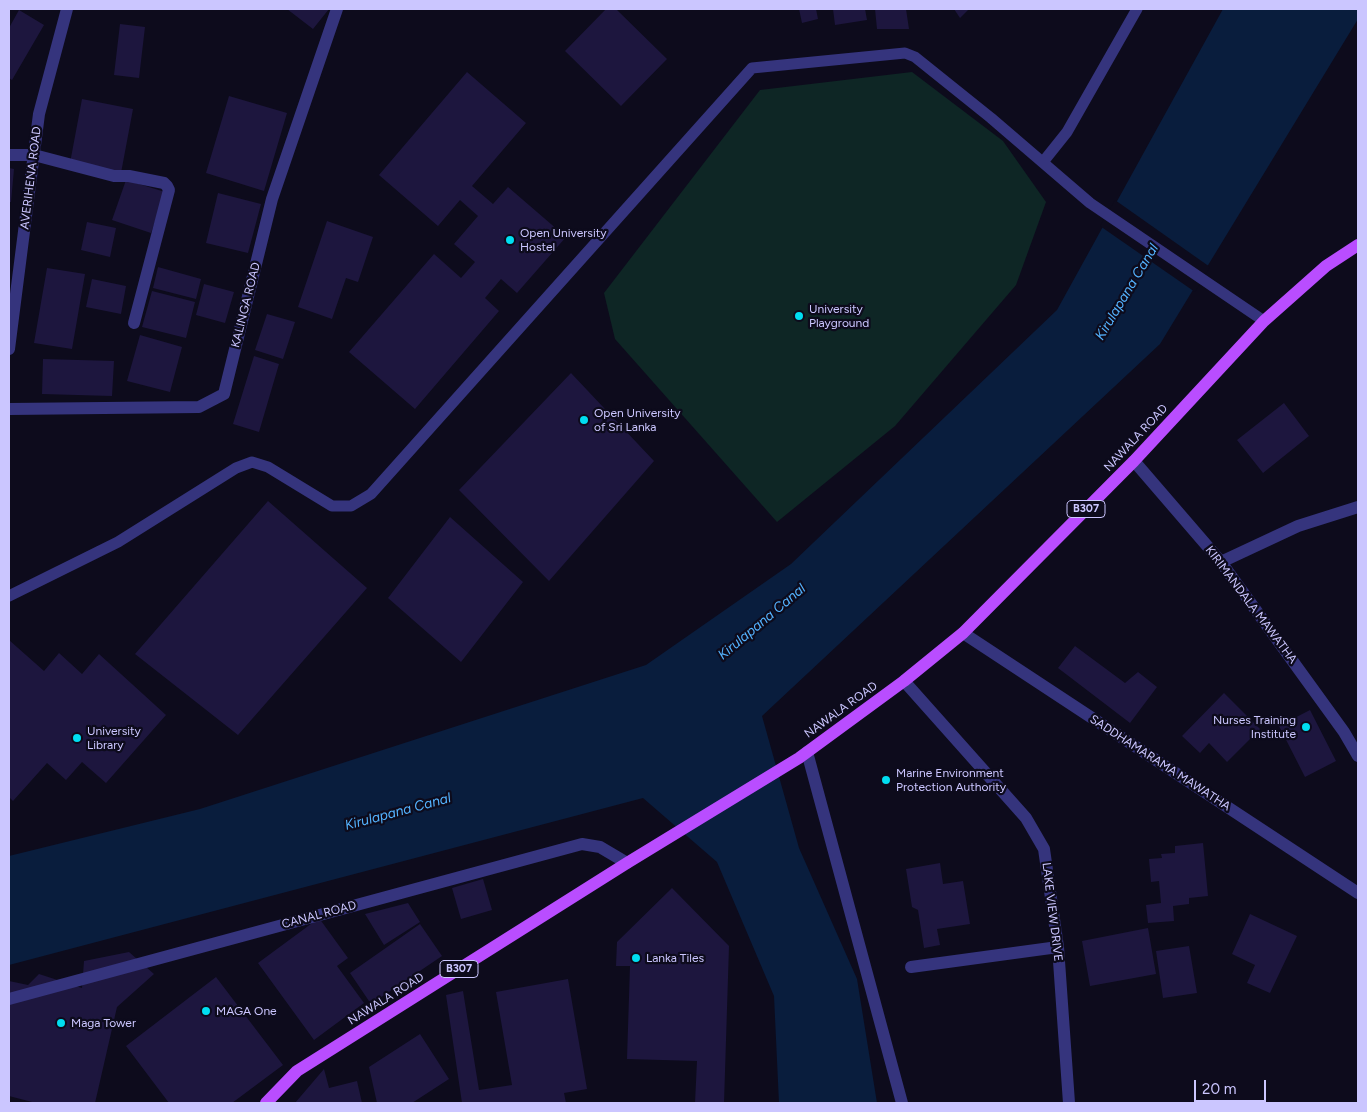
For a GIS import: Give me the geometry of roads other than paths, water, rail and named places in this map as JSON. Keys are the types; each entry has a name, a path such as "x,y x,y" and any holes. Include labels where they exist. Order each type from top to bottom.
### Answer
{"main road":[{"name":"NAWALA ROAD","path":"266,1103 297,1071 627,863 803,755 963,634 1134,461 1264,321 1326,266 1358,245"}],"street":[{"name":"AVERIHENA ROAD","path":"9,349 39,114 67,9"},
{"name":"KALINGA ROAD","path":"9,409 199,407 224,394 272,199 337,9"},
{"path":"9,155 34,155 114,176 129,176 164,183 167,186 169,190 134,323"},
{"name":"KIRIMANDALA MAWATHA","path":"1134,461 1221,562 1344,732 1358,756"},
{"path":"1221,562 1298,526 1358,507"},
{"name":"SADDHAMARAMA MAWATHA","path":"963,634 1358,893"},
{"name":"LAKE VIEW DRIVE","path":"904,680 1026,818 1044,849 1058,947 1069,1103"},
{"path":"803,755 902,1103"},
{"name":"CANAL ROAD","path":"9,999 582,844 600,847 627,863"},
{"path":"911,967 1058,947"}],"lane":[{"path":"1043,162 1066,132 1137,9"},
{"path":"9,596 118,542 236,468 252,462 268,467 332,506 351,506 371,494 752,68 905,52 915,57 1090,203 1264,321"}],"water":[{"name":"Kirulapana Canal","path":"1223,9 1358,9 1358,19 1160,344 762,716 799,848 857,979 877,1103 779,1103 774,996 717,862 643,798 9,965 9,856 200,809 646,665 791,564 1057,310"}],"place":[{"name":"Open University Hostel","path":"510,240"},
{"name":"University Playground","path":"799,316"},
{"name":"Open University of Sri Lanka","path":"584,420"},
{"name":"Nurses Training Institute","path":"1306,727"},
{"name":"University Library","path":"77,738"},
{"name":"Marine Environment Protection Authority","path":"886,780"},
{"name":"Lanka Tiles","path":"636,958"},
{"name":"MAGA One","path":"206,1011"},
{"name":"Maga Tower","path":"61,1023"}]}
